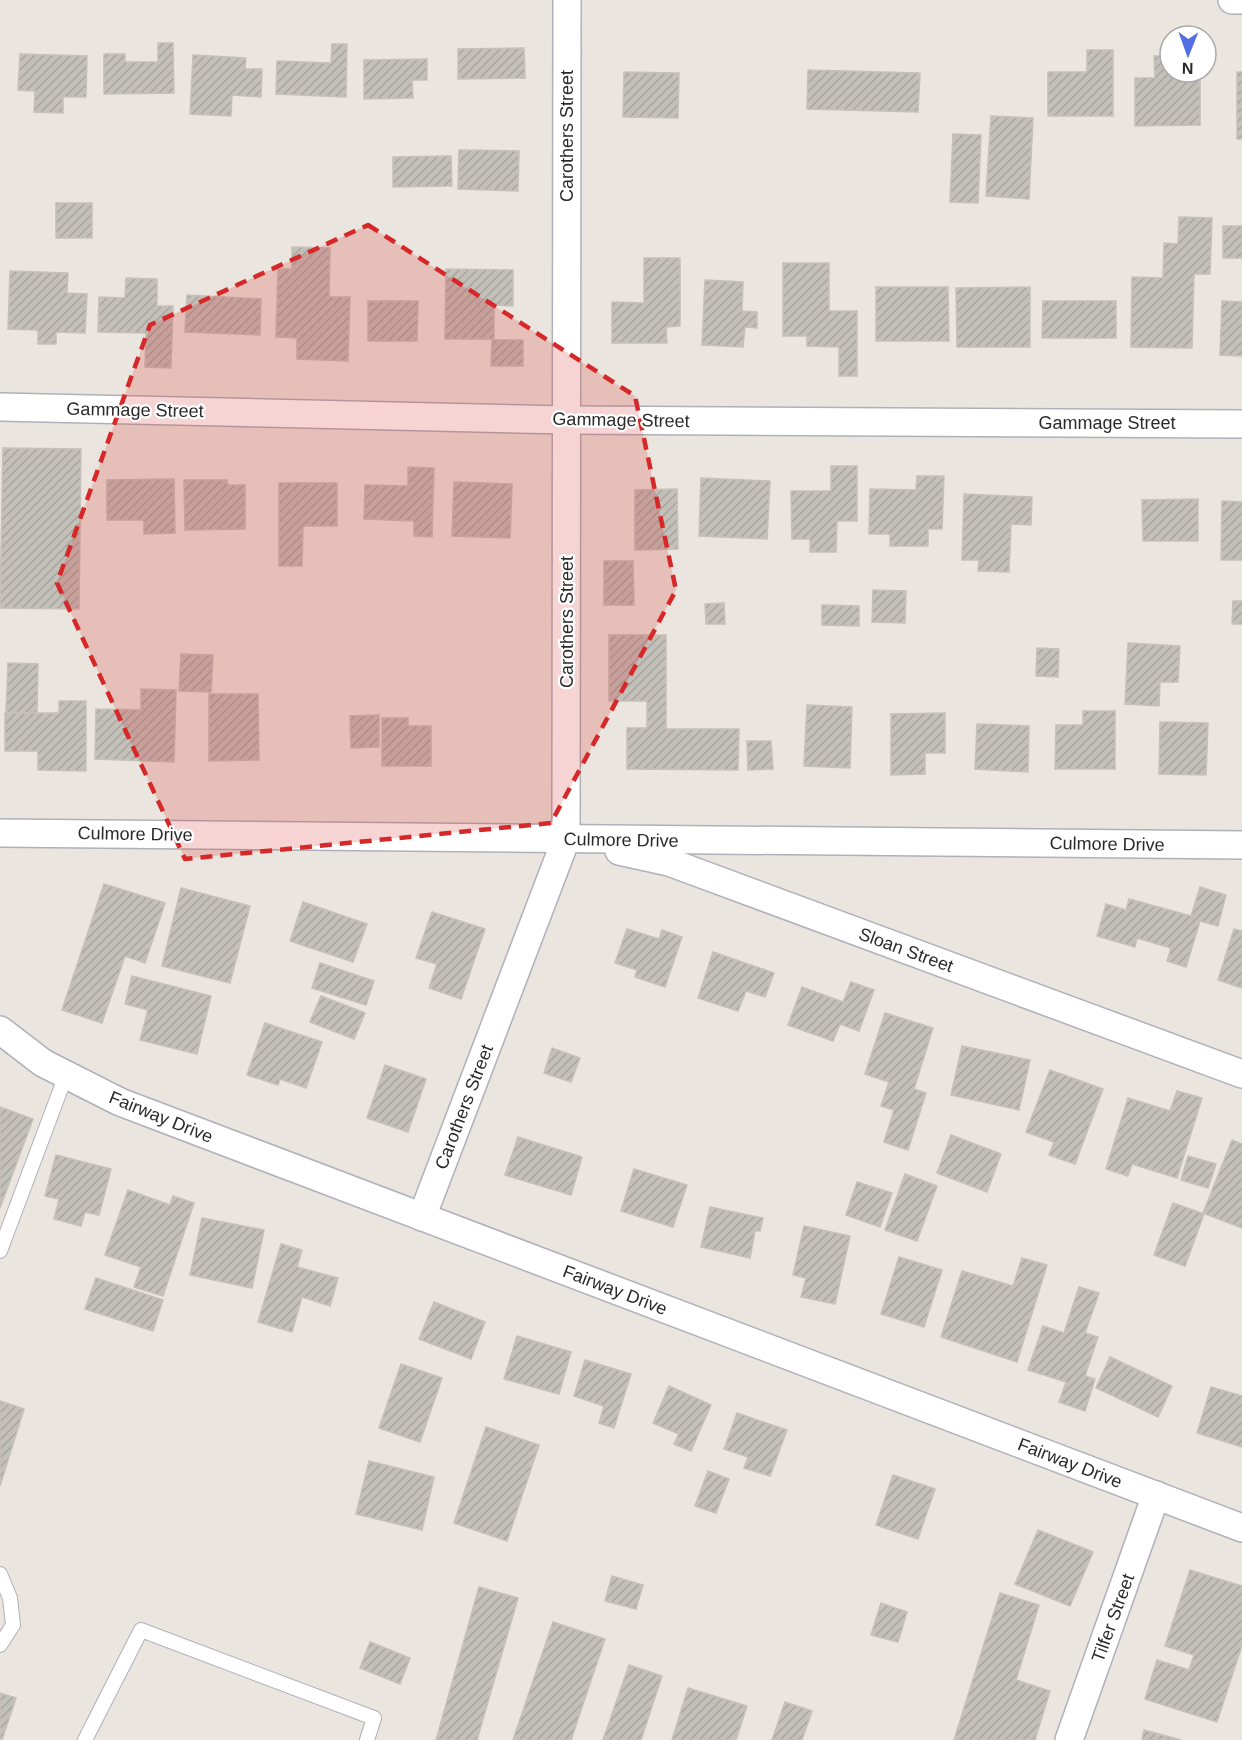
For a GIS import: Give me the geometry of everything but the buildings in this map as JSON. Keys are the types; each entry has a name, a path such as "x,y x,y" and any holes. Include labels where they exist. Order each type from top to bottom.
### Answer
{"street":[{"name":"Carothers Street","path":"422,1217 566,839 567,0"},
{"path":"1232,0 1242,0"},
{"name":"Gammage Street","path":"0,407 567,420 1242,424"},
{"name":"Culmore Drive","path":"0,833 1242,845"},
{"name":"Sloan Street","path":"566,839 669,862 1242,1074"},
{"name":"Fairway Drive","path":"0,1030 43,1063 120,1102 1242,1528"},
{"name":"Tilfer Street","path":"1069,1740 1156,1496"}],"lane":[{"path":"0,1251 66,1075"},
{"path":"0,1574 10,1598 13,1626 0,1645"},
{"path":"85,1740 141,1630 374,1718 367,1740"}],"highlighted area":[{"path":"368,225 635,396 676,590 551,823 185,859 57,583 150,325"}]}
